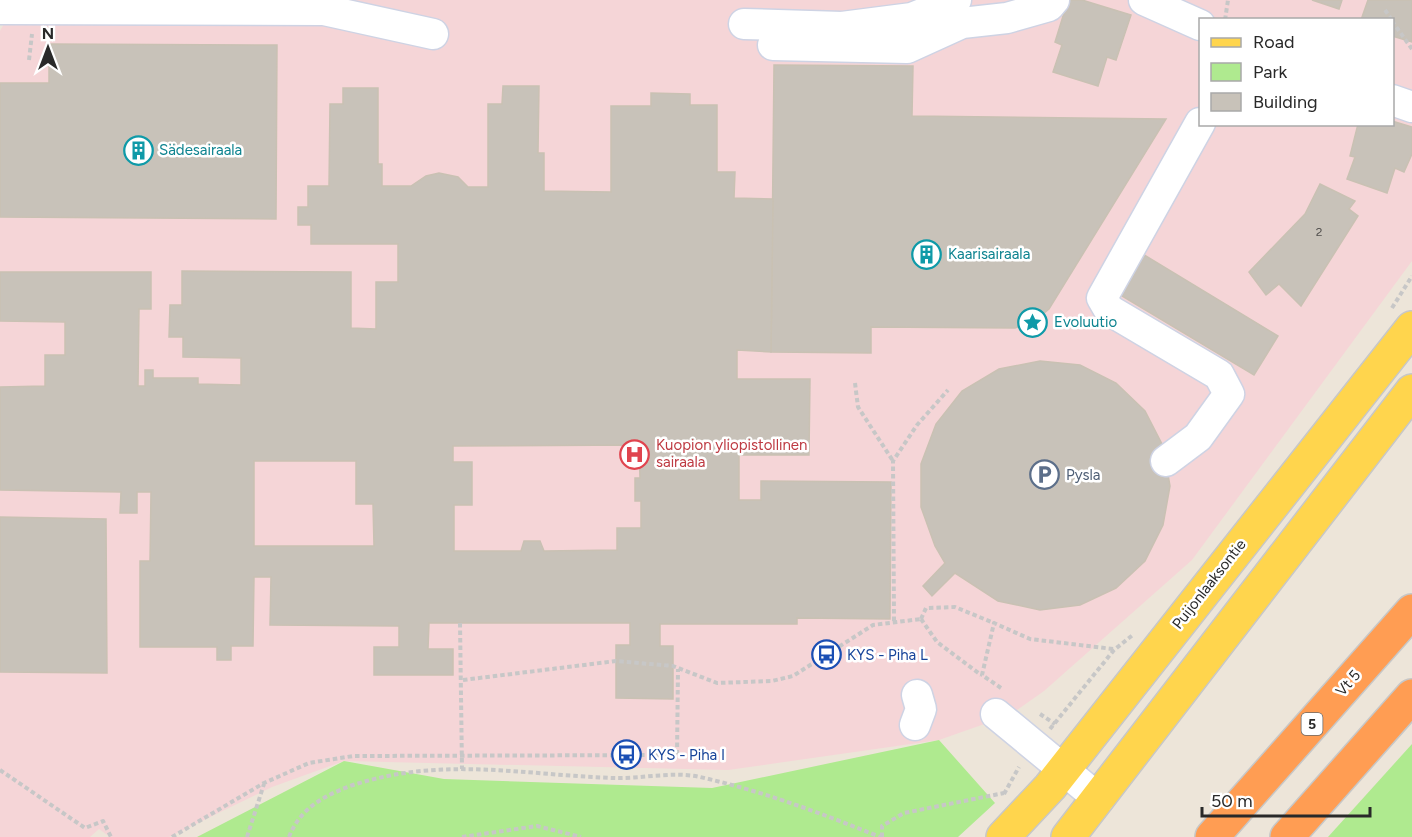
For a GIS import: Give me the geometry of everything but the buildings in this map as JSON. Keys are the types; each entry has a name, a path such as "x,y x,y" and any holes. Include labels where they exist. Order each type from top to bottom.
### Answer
{"highway":[{"name":"Vt 5","path":"1212,837 1412,611"},
{"path":"1287,837 1412,696"}],"main road":[{"name":"Puijonlaaksontie","path":"1003,837 1057,778 1412,328"},
{"path":"1068,837 1412,391"}],"lane":[{"path":"744,24 842,27 912,18 956,0"},
{"path":"773,45 907,48 962,23 1007,18 1049,6 1054,0"},
{"path":"1144,0 1199,26"},
{"path":"0,9 324,10 433,34"},
{"path":"1394,101 1412,107"},
{"path":"1166,461 1198,437 1229,394 1219,375 1109,310 1102,298 1199,125"},
{"path":"915,725 921,709 917,695"},
{"path":"1002,704 1057,778 1094,805"}],"path":[{"path":"1225,18 1228,0"},
{"path":"1385,10 1391,18"},
{"path":"1394,23 1412,49"},
{"path":"855,383 858,407 893,461 894,621"},
{"path":"893,461 917,426 948,390"},
{"path":"921,618 926,608 954,607 1030,639 1114,650"},
{"path":"463,680 616,661 678,669 717,683 772,681 793,676 873,625 921,618"},
{"path":"921,618 937,642 982,675 1002,704"},
{"path":"460,623 463,680 462,769"},
{"path":"982,675 994,623"},
{"path":"172,837 264,783 309,763 353,756 676,755 678,669"},
{"path":"1037,712 1055,724"},
{"path":"288,837 299,818 317,800 391,774 423,769 462,769 614,778 697,776 807,807 881,837 882,826 904,813 1004,793"},
{"path":"0,770 85,828 103,821 111,837"},
{"path":"247,837 264,783"},
{"path":"462,837 537,826 581,837"}],"shaded area":[{"name":"Kuopion yliopistollinen sairaala","path":"17,0 1412,0 1412,261 1192,560 1044,691 1010,715 939,740 728,770 344,761 272,787 169,837 110,837 99,829 90,837 0,837 0,31"}],"green space":[{"path":"939,740 995,803 958,837 197,837 344,761 444,779 712,788"},
{"path":"1412,744 1412,837 1328,837"}],"place":[{"name":"Sädesairaala","path":"138,150"},
{"name":"Kaarisairaala","path":"927,254"},
{"name":"Evoluutio","path":"1033,322"},
{"name":"Kuopion yliopistollinen sairaala","path":"635,454"},
{"name":"Pysla","path":"1045,475"},
{"name":"KYS - Piha L","path":"826,655"},
{"name":"KYS - Piha I","path":"627,755"}]}
